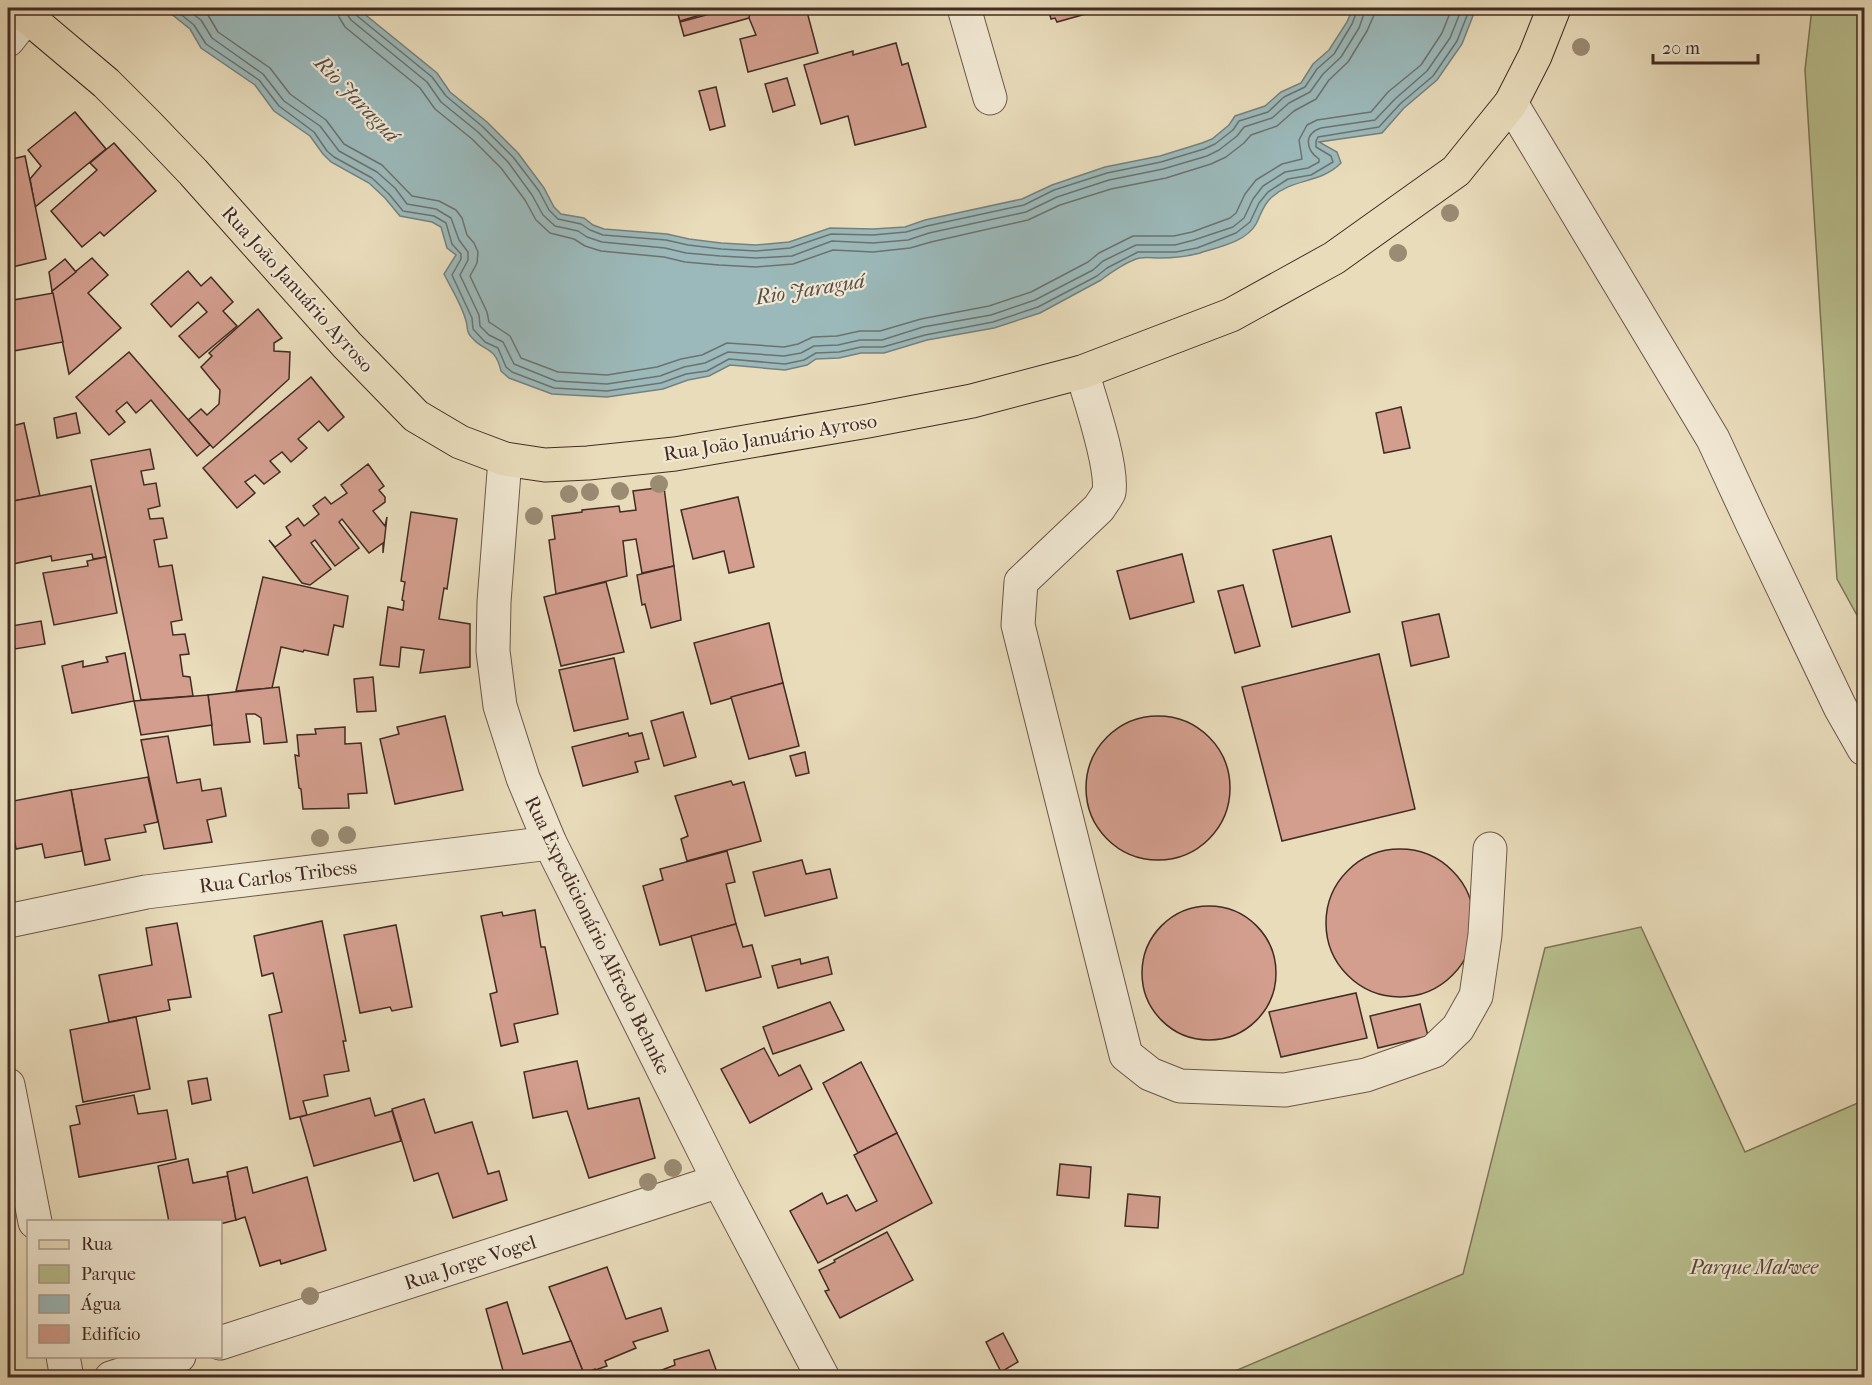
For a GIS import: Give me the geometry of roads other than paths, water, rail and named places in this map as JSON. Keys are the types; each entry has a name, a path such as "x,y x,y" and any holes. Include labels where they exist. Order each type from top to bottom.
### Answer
{"main road":[{"name":"Rua João Januário Ayroso","path":"17,21 106,83 148,125 347,345 416,416 460,442 505,459 545,465 675,454 972,401 1082,372 1231,315 1334,258 1456,171 1511,103 1535,56 1554,8"}],"street":[{"path":"964,8 990,98"},
{"path":"1511,103 1713,439 1840,707 1864,748"},
{"path":"1082,372 1109,475 1108,494 1099,508 1021,582 1018,625 1126,1055 1150,1074 1180,1086 1285,1090 1366,1075 1434,1051 1458,1028 1476,996 1485,935 1491,849"},
{"name":"Rua Expedicionário Alfredo Behnke","path":"505,459 494,602 493,651 500,706 523,778 549,843 719,1181 823,1377"},
{"name":"Rua Carlos Tribess","path":"8,921 146,892 549,843"},
{"path":"8,1085 35,1220"},
{"name":"Rua Jorge Vogel","path":"222,1343 719,1181"},
{"path":"63,1358 67,1377"},
{"path":"111,1377 173,1358"}],"water":[{"name":"Rio Jaraguá","path":"164,8 357,8 437,73 450,92 487,122 518,153 561,214 584,218 604,229 756,245 789,242 830,228 905,227 925,220 1022,199 1052,185 1105,167 1160,156 1202,143 1212,139 1229,125 1235,116 1265,106 1281,92 1301,83 1313,64 1329,50 1353,8 1476,8 1462,44 1437,80 1404,108 1382,133 1319,142 1337,152 1341,163 1333,170 1289,187 1272,197 1266,203 1256,224 1239,240 1185,256 1136,259 1040,313 994,328 927,340 884,353 861,353 839,358 816,359 807,365 785,370 730,365 709,376 688,380 663,389 607,397 552,394 509,378 501,371 492,352 474,340 468,332 462,309 444,274 456,255 447,248 441,227 432,222 400,216 369,183 331,162 310,136 274,111 255,85 201,48 190,29"}],"park label":[{"name":"Parque Malwee","path":"1754,1267"}]}
